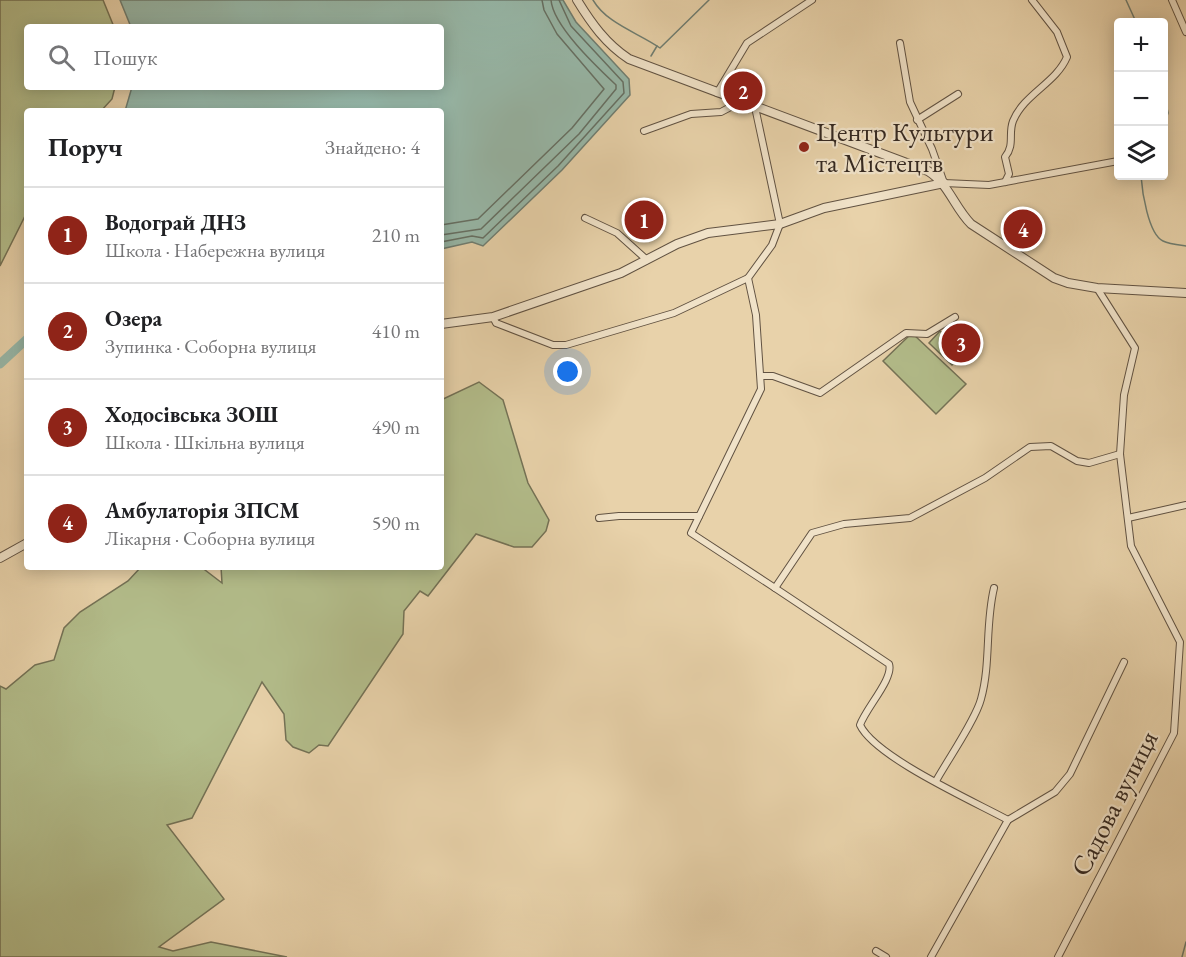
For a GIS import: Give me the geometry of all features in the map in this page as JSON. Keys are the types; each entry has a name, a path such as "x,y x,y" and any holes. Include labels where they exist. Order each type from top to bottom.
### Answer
{"street":[{"path":"577,0 589,21 608,43 628,59 927,170 944,183"},
{"path":"717,93 747,43 812,0"},
{"path":"1005,182 1009,174 1005,157 1010,150 1013,138 1012,123 1030,98 1058,72 1067,57 1057,32 1032,0"},
{"path":"1172,0 1186,33"},
{"path":"900,43 907,91 916,120 932,149 944,183 961,213 978,229 1054,278 1097,288 1186,293"},
{"path":"916,120 958,94"},
{"path":"644,131 691,114 721,112 740,102"},
{"path":"493,317 496,323 534,339 553,345 566,345 674,313 748,278 772,245 780,224 755,107"},
{"path":"444,324 493,317 628,271 677,244 708,233 780,224 824,208 944,183 972,185 1005,182 1114,161"},
{"path":"585,218 616,233 647,260"},
{"path":"748,278 756,315 762,376 761,389 692,533 886,660 891,668 890,674 864,713 860,724 865,736 876,746 1008,820"},
{"name":"Садова вулиця","path":"1058,957 1174,734 1180,642 1131,546 1120,454 1124,395 1135,348 1097,288"},
{"path":"762,376 773,376 820,393 906,333 927,334 955,317"},
{"path":"775,588 812,533 844,524 910,518 985,478 1030,447 1051,446 1077,461 1089,463 1120,454"},
{"path":"1128,518 1186,505"},
{"path":"599,518 699,516"},
{"path":"0,558 24,545"},
{"path":"936,781 981,701 987,659 990,607 994,588"},
{"path":"931,957 1008,820 1060,787 1070,774 1124,662"},
{"path":"876,951 886,957"}],"green space":[{"path":"0,0 103,0 113,24 24,24 24,90 114,90 112,99 104,108 24,108 24,218 0,266"},
{"path":"940,331 964,352 952,365 929,343"},
{"path":"912,333 966,384 936,414 883,361"},
{"path":"479,382 503,400 528,483 549,520 546,531 532,547 514,547 476,534 428,596 420,591 404,611 403,634 328,746 319,745 309,753 293,747 286,740 284,714 262,682 192,818 167,825 224,899 159,947 173,951 211,942 287,957 0,957 0,686 6,689 35,665 54,660 64,628 80,612 128,581 138,570 205,570 222,583 221,570 444,570 444,399"}],"water":[{"path":"120,0 563,0 576,22 629,79 630,95 562,170 483,246 472,242 444,248 444,108 126,108 131,90 444,90 444,24 130,24"}],"waterway":[{"path":"593,0 606,16 660,48 709,0"},
{"path":"1126,0 1134,18"},
{"path":"651,56 657,46"},
{"path":"1142,180 1153,230 1165,242 1186,246"},
{"path":"0,364 24,342"},
{"path":"1182,957 1186,942"}],"place":[{"name":"Озера","path":"743,91"},
{"name":"Центр Культури та Містецтв","path":"804,147"},
{"name":"Водограй ДНЗ","path":"644,220"},
{"name":"Амбулаторія ЗПСМ","path":"1023,229"},
{"name":"Ходосівська ЗОШ","path":"961,343"}]}
